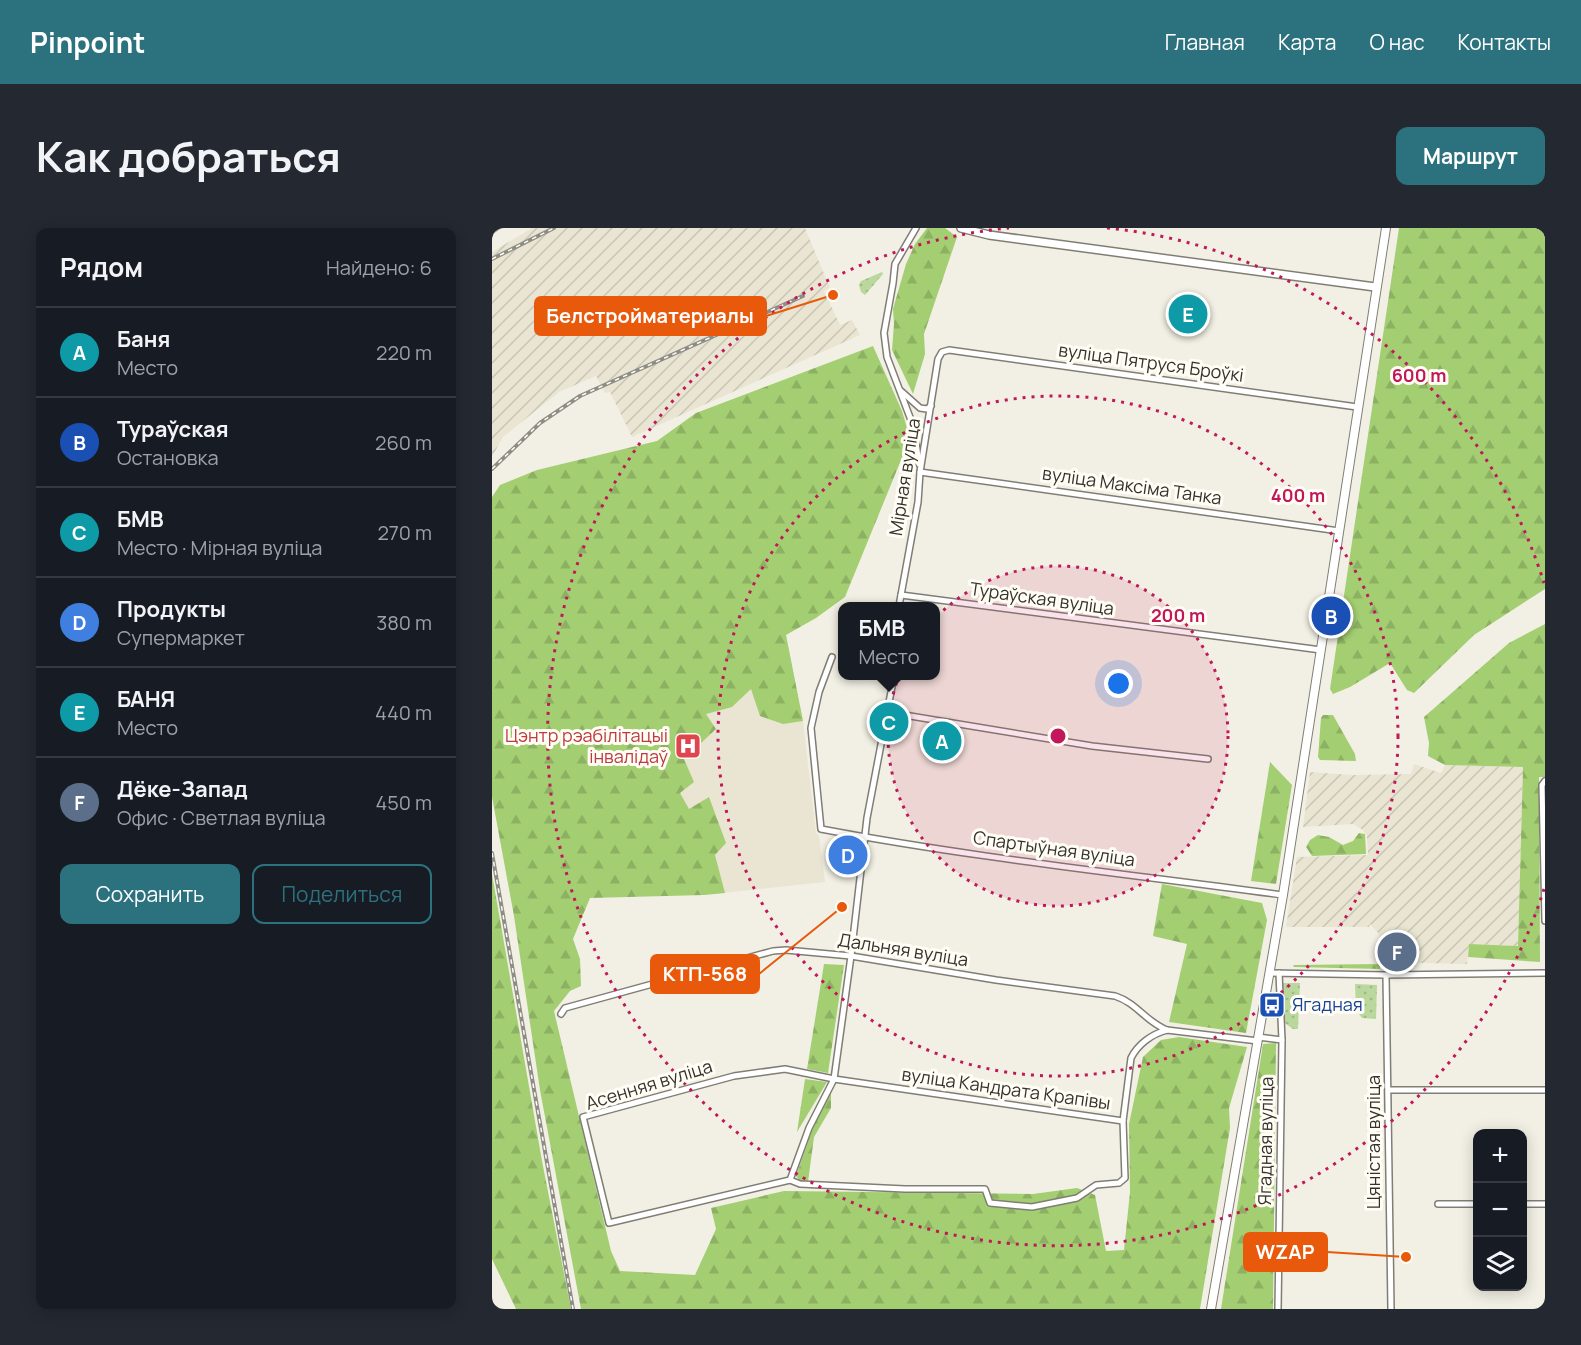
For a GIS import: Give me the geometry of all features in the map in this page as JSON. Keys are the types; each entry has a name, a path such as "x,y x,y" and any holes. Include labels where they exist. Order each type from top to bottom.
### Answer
{"main road":[{"path":"1211,1309 1283,895 1375,287 1386,228"}],"street":[{"path":"916,228 895,264 884,333 887,357 914,428 920,472"},
{"path":"961,228 1000,236 1375,287"},
{"name":"вуліца Пятруся Броўкі","path":"942,352 949,350 1357,407"},
{"name":"Мірная вуліца","path":"900,602 918,502 920,472 938,358 942,352"},
{"path":"898,387 921,408 927,409 931,406"},
{"name":"вуліца Максіма Танка","path":"920,472 1339,531"},
{"name":"Тураўская вуліца","path":"902,595 1321,651"},
{"name":"Спартыўная вуліца","path":"832,657 819,692 811,728 821,829 866,838 1283,895"},
{"path":"790,1180 809,1128 834,1079 867,818 893,680"},
{"path":"886,712 1092,746 1208,759"},
{"path":"1545,781 1542,784 1545,921"},
{"name":"Дальняя вуліца","path":"561,1014 565,1008 773,951 786,950 851,956 996,980 1115,996 1131,1003 1154,1023 1167,1030"},
{"path":"1269,973 1386,975 1545,973"},
{"name":"Ягадная вуліца","path":"1278,1309 1282,1040 1279,973"},
{"name":"Цяністая вуліца","path":"1386,975 1391,1309"},
{"path":"1123,1121 1131,1058 1135,1051 1156,1033 1167,1030 1282,1040"},
{"name":"Асенняя вуліца","path":"790,1180 609,1223 583,1117 734,1076 762,1071 785,1069 834,1079"},
{"name":"вуліца Кандрата Крапівы","path":"790,1180 800,1184 905,1189 985,1189 990,1203 1032,1208 1077,1198 1096,1185 1124,1182 1123,1121 834,1079"},
{"path":"1389,1089 1545,1089"},
{"path":"1438,1204 1473,1204"},
{"path":"1527,1204 1545,1204"}],"shaded area":[{"path":"532,228 805,228 830,288 824,291 840,325 852,320 860,335 632,437 610,392 605,393 596,376 559,392 503,437 492,457 492,252"},
{"name":"Цэнтр рэабілітацыі інвалідаў","path":"786,635 803,721 816,833 819,836 825,882 704,895 522,770"},
{"path":"1414,764 1441,773 1445,765 1523,767 1518,946 1469,944 1467,964 1382,962 1379,934 1370,924 1369,927 1286,927 1297,857 1368,855 1367,836 1363,830 1353,824 1303,827 1310,772 1352,775 1411,774"}],"green space":[{"path":"927,228 945,228 957,237 924,334 925,354 913,394 892,350 893,309 906,264 915,244"},
{"path":"1399,228 1545,228 1545,589 1474,635 1414,693 1407,690 1390,663 1350,687 1333,694 1330,689"},
{"path":"882,272 883,274 865,295 861,292 859,285 861,281"},
{"path":"873,346 902,411 910,438 845,597 816,618 786,635 803,721 783,724 760,716 751,689 732,707 706,714 716,729 684,759 694,782 680,793 689,809 709,797 726,843 715,855 725,893 590,898 573,939 580,959 581,986 570,991 554,1011 611,1251 620,1271 695,1275 716,1229 711,1208 784,1191 1033,1194 1077,1188 1095,1195 1106,1251 1124,1250 1130,1192 1129,1124 1143,1057 1161,1040 1179,1037 1247,1047 1229,1108 1230,1128 1200,1309 581,1309 540,1090 514,916 492,797 492,497 500,485 537,470 657,441 696,413"},
{"path":"1545,624 1545,777 1539,777 1540,962 1468,957 1469,944 1518,946 1523,767 1445,765 1428,756 1429,743 1424,717 1509,643"},
{"path":"1323,715 1333,715 1355,754 1356,761 1320,760 1318,757"},
{"path":"1270,762 1292,785 1276,884 1251,881"},
{"path":"1359,833 1365,834 1366,854 1312,856 1306,847 1310,840 1318,835 1329,837 1343,845 1353,841"},
{"path":"492,874 542,1161 571,1309 516,1309 492,1259"},
{"path":"1162,884 1262,903 1267,920 1246,1033 1169,1022 1187,944 1153,936"},
{"path":"824,964 844,965 828,1073 807,1069"},
{"path":"1380,964 1380,969 1294,967 1293,965"},
{"path":"1281,983 1300,983 1298,1029 1293,1029 1283,1022"},
{"path":"1355,984 1377,985 1376,1019 1362,1018 1356,1010"},
{"path":"1276,1043 1273,1309 1221,1309 1263,1044"},
{"path":"805,1079 827,1082 797,1132"},
{"path":"831,1091 831,1108 814,1137 808,1182 801,1182 796,1176 814,1125"}],"railway":[{"path":"492,232 498,228"},
{"path":"492,259 554,228"},
{"path":"492,469 540,423 580,396 803,296"},
{"path":"492,853 573,1309"}],"place":[{"name":"Белстройматериалы","path":"833,295"},
{"name":"БАНЯ","path":"1188,314"},
{"name":"Тураўская","path":"1331,616"},
{"name":"БМВ","path":"889,722"},
{"name":"Баня","path":"942,741"},
{"name":"Цэнтр рэабілітацыі інвалідаў","path":"688,746"},
{"name":"Продукты","path":"848,855"},
{"name":"КТП-568","path":"842,907"},
{"name":"Дёке-Запад","path":"1397,952"},
{"name":"Ягадная","path":"1272,1005"},
{"name":"WZAP","path":"1406,1257"}]}
